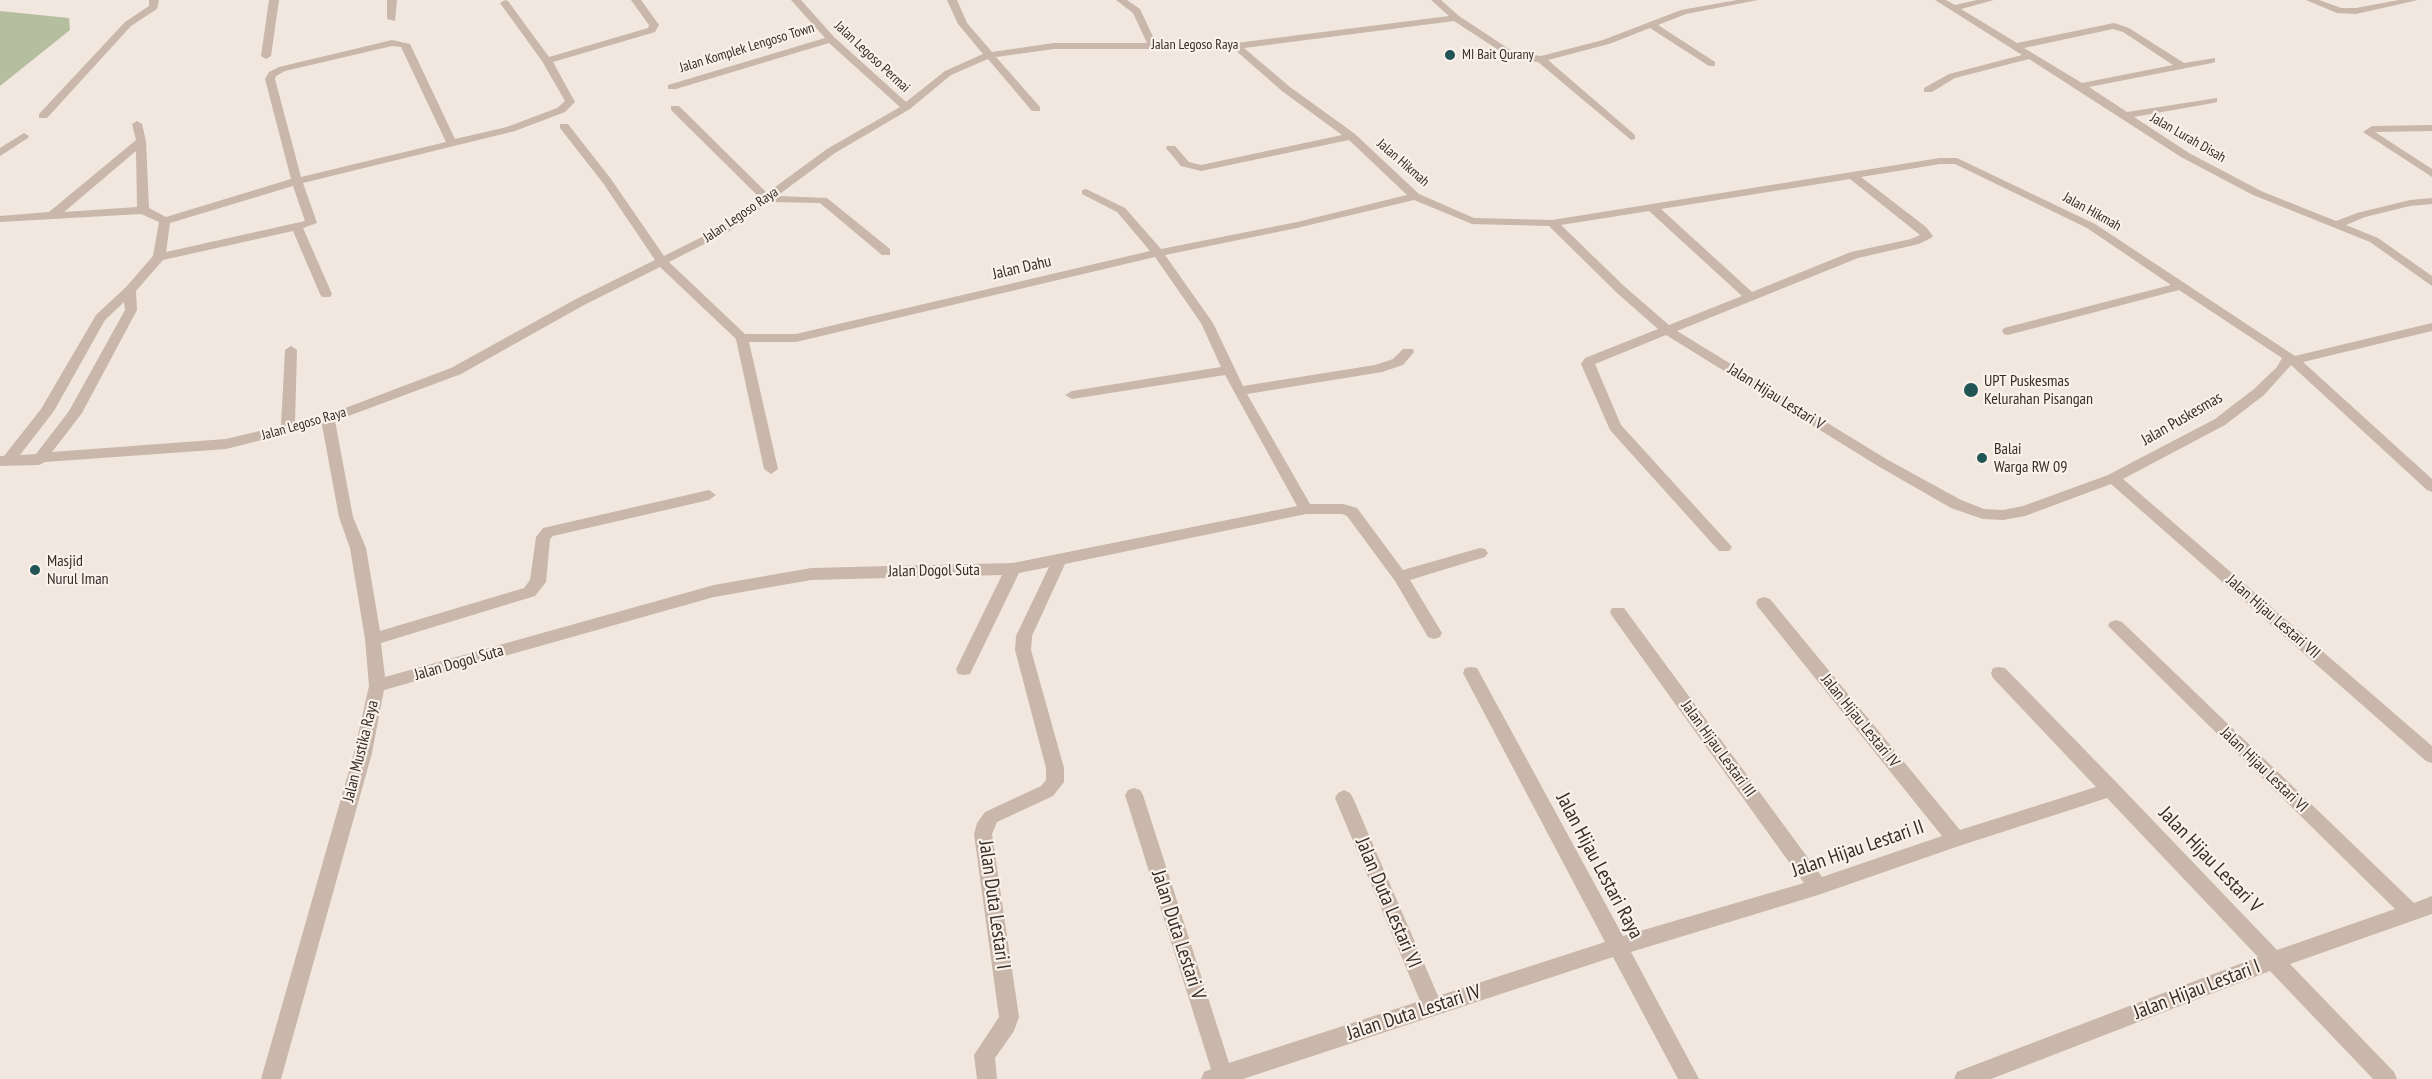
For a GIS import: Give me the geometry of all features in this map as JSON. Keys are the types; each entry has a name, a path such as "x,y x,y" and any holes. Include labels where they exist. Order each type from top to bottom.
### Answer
{"street":[{"path":"43,116 128,24 154,7 154,0"},
{"path":"266,56 274,0"},
{"path":"392,0 392,18"},
{"path":"547,61 652,30 654,25 636,0"},
{"name":"Jalan Legoso Permai","path":"796,0 831,39 906,107"},
{"path":"952,0 960,19 988,55 1036,109"},
{"path":"1121,0 1137,11 1146,26 1152,45"},
{"path":"1436,0 1456,18 1506,51 1521,57 1541,59 1606,42 1684,12 1753,0"},
{"name":"Jalan Lurah Disah","path":"1940,0 2080,86 2185,155 2257,193 2382,244 2432,282"},
{"path":"1955,8 1989,0"},
{"path":"2311,0 2340,10 2356,11 2413,0"},
{"path":"0,219 143,210 165,221 297,181 511,129 561,111 570,102 547,61 505,3"},
{"name":"Jalan Legoso Raya","path":"4,461 226,444 289,430 328,418 456,371 580,302 724,230 831,152 906,107 955,68 988,55 1054,46 1236,46 1456,18"},
{"path":"1651,25 1712,64"},
{"path":"2014,47 2114,26 2126,30 2182,66"},
{"name":"Jalan Komplek Lengoso Town","path":"672,87 831,39"},
{"path":"159,257 297,227 309,224 312,220 297,181 270,79 272,74 282,69 392,43 405,44 452,144"},
{"name":"Jalan Hikmah","path":"1236,46 1286,89 1351,136 1415,196 1472,221 1552,223 1957,161 2091,226 2290,360 2432,487"},
{"path":"1928,90 1939,81 1952,76 2029,56"},
{"path":"1541,59 1631,137"},
{"path":"2080,86 2212,60"},
{"path":"2123,116 2213,100"},
{"path":"675,108 768,199 823,200 886,252"},
{"path":"137,124 141,141 143,210"},
{"path":"564,126 607,181 662,262 742,338 771,469"},
{"path":"2432,128 2372,129 2368,132 2432,174"},
{"path":"0,153 24,136"},
{"path":"1171,148 1185,164 1201,168 1351,136"},
{"path":"53,215 141,141"},
{"path":"1724,547 1614,427 1588,367 1590,362 1855,255 1915,242 1927,236 1922,229 1853,176"},
{"path":"1086,192 1121,210 1158,253 1207,323 1239,391 1306,509"},
{"name":"Jalan Dahu","path":"742,338 796,338 1158,253 1296,225 1415,196"},
{"path":"2336,225 2361,215 2410,203 2432,201"},
{"path":"1653,208 1749,296"},
{"path":"4,461 24,441 47,411 100,318 130,290 159,257 165,221"},
{"name":"Jalan Hijau Lestari V","path":"1552,223 1621,290 1668,331 1883,463 1956,504 1983,514 2003,516 2025,511 2113,478"},
{"path":"297,227 326,294"},
{"path":"2008,331 2181,286"},
{"path":"39,460 75,413 131,310 130,290"},
{"path":"2290,360 2432,327"},
{"path":"289,430 287,418 291,350"},
{"path":"1239,391 1377,369 1398,362 1408,352"},
{"name":"Jalan Puskesmas","path":"2113,478 2220,422 2259,392 2290,360"},
{"path":"1072,395 1229,370"},
{"name":"Jalan Mustika Raya","path":"271,1079 363,753 377,686 373,639 358,548 346,516 328,418"},
{"path":"24,441 55,438"},
{"name":"Jalan Hijau Lestari VII","path":"2113,478 2432,756"},
{"path":"373,639 529,592 538,582 543,537 548,532 709,495"},
{"name":"Jalan Dogol Suta","path":"377,686 714,591 811,574 1014,569 1306,509 1343,509 1352,512 1400,577 1434,633"},
{"path":"1400,577 1480,553"},
{"name":"Jalan Duta Lestari I","path":"987,1079 984,1055 1007,1024 1009,1017 983,834 986,823 991,817 1047,792 1055,782 1055,768 1023,650 1024,636 1060,559"},
{"path":"964,669 1014,569"},
{"name":"Jalan Hijau Lestari IV","path":"1764,603 1956,839"},
{"name":"Jalan Hijau Lestari III","path":"1618,612 1818,887"},
{"name":"Jalan Hijau Lestari VI","path":"2116,626 2412,913"},
{"name":"Jalan Hijau Lestari Raya","path":"1471,673 1689,1079"},
{"name":"Jalan Hijau Lestari V","path":"2000,673 2387,1079"},
{"name":"Jalan Hijau Lestari II","path":"1617,947 1818,887 1956,839 2112,789"},
{"name":"Jalan Duta Lestari V","path":"1134,795 1217,1077"},
{"name":"Jalan Duta Lestari VI","path":"1344,798 1433,1007"},
{"name":"Jalan Hijau Lestari I","path":"1964,1079 2275,960 2432,905"},
{"name":"Jalan Duta Lestari IV","path":"1217,1077 1617,947"}],"green space":[{"path":"0,11 69,18 70,30 0,86"}],"place":[{"name":"MI Bait Qurany","path":"1450,55"},
{"name":"UPT Puskesmas Kelurahan Pisangan","path":"1971,390"},
{"name":"Balai Warga RW 09","path":"1982,458"},
{"name":"Masjid Nurul Iman","path":"35,570"}]}
